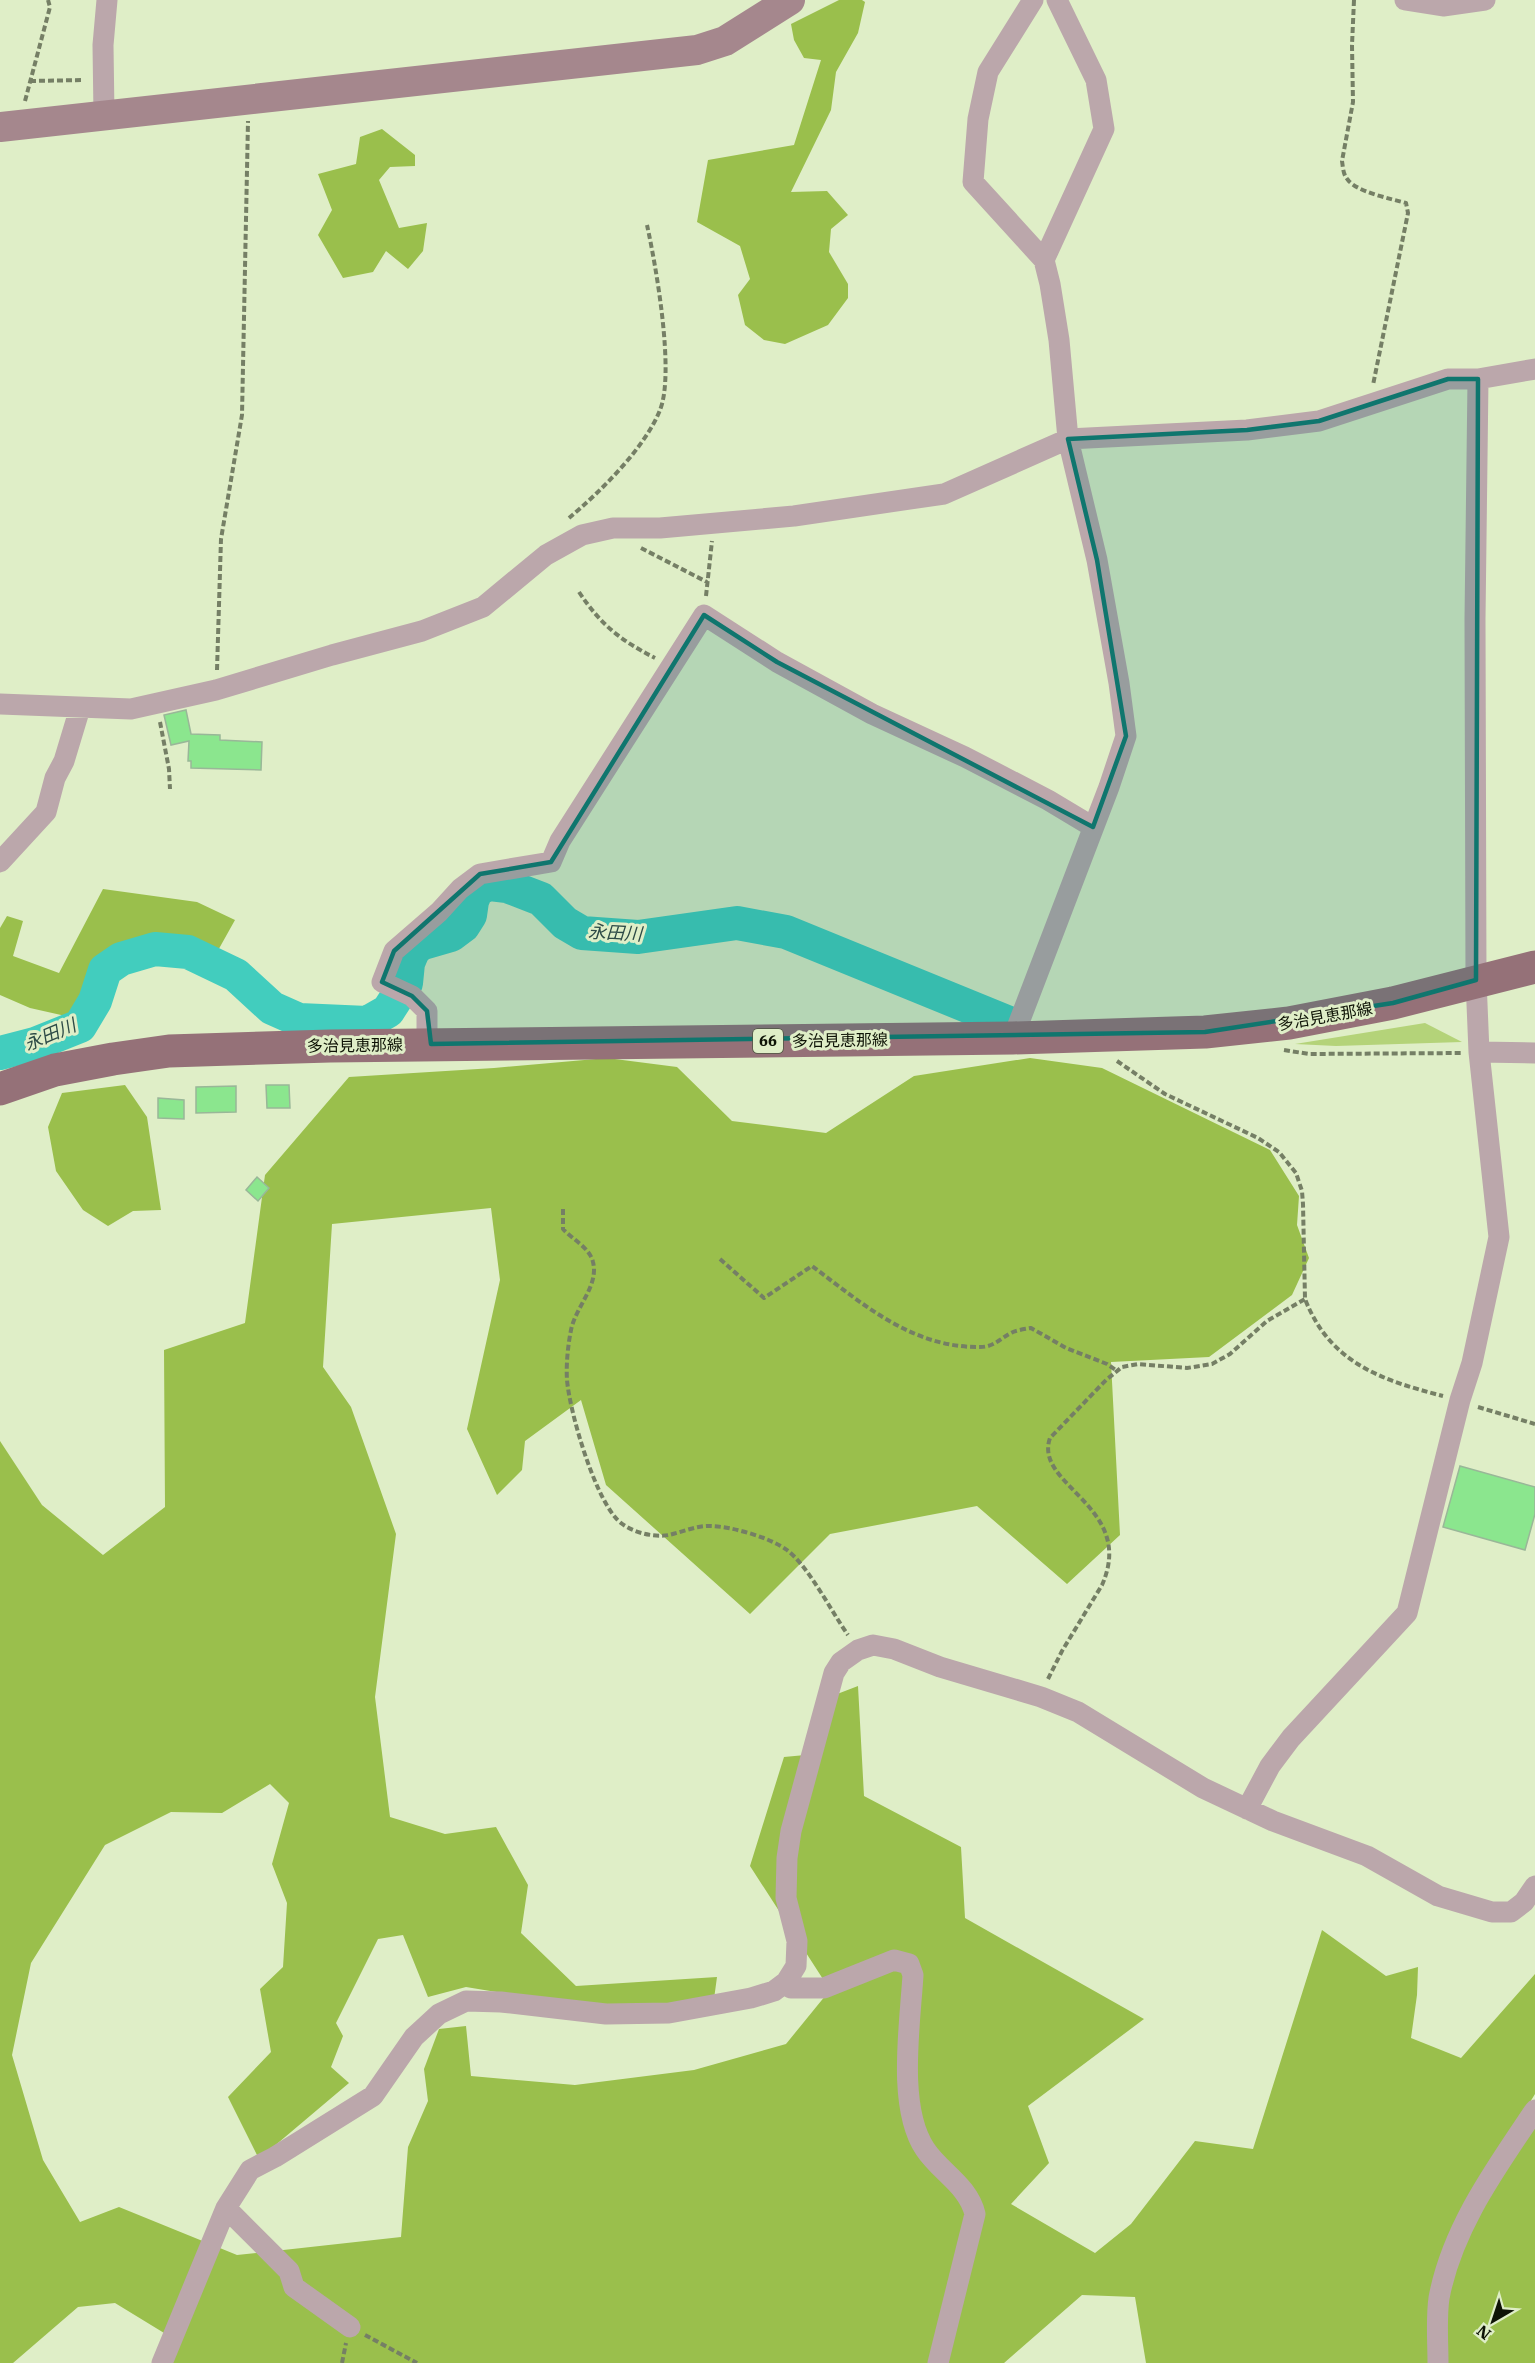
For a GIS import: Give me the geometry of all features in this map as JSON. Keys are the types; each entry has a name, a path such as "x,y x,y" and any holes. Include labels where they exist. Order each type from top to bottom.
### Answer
{"main road":[{"name":"多治見恵那線","path":"0,1089 55,1070 169,1051 431,1044 1013,1038 1205,1032 1270,1025 1393,1003 1535,967"}],"street":[{"path":"104,115 103,45 107,0"},
{"path":"9,126 697,50 725,41 790,0"},
{"path":"1013,1038 1109,787 1126,736 1119,683 1096,560 1068,439 1059,340 1044,260 973,182 978,119 988,72 1033,0"},
{"path":"1044,260 1104,129 1096,80 1057,0"},
{"path":"1405,0 1443,6 1485,0"},
{"path":"0,704 132,709 216,690 432,627 483,607 546,555 582,535 614,528 794,516 944,494 1068,439 1247,430 1319,421 1448,380 1478,379 1535,369"},
{"path":"1247,1809 1270,1766 1292,1738 1407,1613 1460,1400 1472,1363 1499,1237 1479,1052 1476,981 1475,607 1478,379"},
{"path":"431,1044 427,1031 427,1011 412,996 382,982 394,951 439,912 460,889 480,874 551,862 560,841 704,615 777,662 872,714 965,757 1048,800 1093,827"},
{"path":"0,862 46,812 80,708"},
{"path":"1479,1052 1535,1053"},
{"path":"162,2363 226,2208 250,2170 373,2096 414,2037 439,2014 466,2001 501,2002 606,2014 669,2013 751,1998 774,1991 786,1982 796,1966 797,1941 786,1898 787,1858 791,1831 834,1672 841,1662 858,1650 873,1646 894,1649 939,1667 1041,1697 1078,1712 1203,1788 1247,1809 1367,1856 1438,1896 1492,1912 1511,1911 1524,1902 1535,1886"},
{"path":"786,1982 791,1989 824,1988 894,1960 909,1964 913,1976 907,2096 925,2150 960,2185 973,2205 975,2214 938,2363"},
{"path":"1438,2363 1439,2300 1457,2243 1479,2194 1535,2110"},
{"path":"226,2208 289,2271 294,2287 350,2327"}],"path":[{"path":"9,126 30,81 50,7 48,0"},
{"path":"1354,0 1353,102 1342,161 1343,171 1347,180 1360,188 1406,203 1408,213 1369,405"},
{"path":"30,81 103,79"},
{"path":"216,690 221,539 242,415 249,100"},
{"path":"568,519 602,489 652,426 661,409 664,394 664,349 655,259 647,225"},
{"path":"704,615 713,551 712,523"},
{"path":"635,527 638,546 707,582"},
{"path":"579,592 600,621 614,635 671,667"},
{"path":"156,704 169,769 170,789"},
{"path":"1270,1025 1284,1051 1309,1054 1479,1052"},
{"path":"1101,1035 1102,1051 1166,1094 1258,1137 1279,1152 1296,1173 1302,1197 1305,1299 1310,1313 1333,1344 1356,1364 1390,1382 1460,1400 1490,1412 1535,1424"},
{"path":"563,1209 563,1229 585,1248 593,1260 595,1275 571,1329 567,1380 591,1473 615,1518 632,1529 648,1535 667,1535 706,1526 725,1527 776,1544 798,1561 858,1650"},
{"path":"720,1259 764,1298 812,1266 883,1319 916,1334 944,1343 980,1347 996,1345 1012,1332 1031,1328 1066,1348 1107,1364 1117,1371"},
{"path":"1041,1697 1062,1651 1102,1585 1107,1574 1110,1553 1108,1533 1089,1506 1057,1470 1046,1449 1050,1438 1106,1380 1122,1367 1138,1364 1187,1368 1212,1364 1230,1354 1267,1321 1305,1299"},
{"path":"350,2327 417,2363"}],"highlighted area":[{"path":"1448,379 1478,379 1476,980 1393,1003 1205,1032 431,1044 427,1011 412,996 382,982 394,951 480,874 551,862 704,615 777,662 1093,827 1126,736 1097,560 1068,439 1247,430 1319,421"}],"green space":[{"path":"839,0 865,2 858,33 836,72 831,110 791,192 827,191 848,215 831,229 829,252 848,284 848,298 828,325 785,344 764,340 745,325 738,295 750,279 740,246 697,222 708,160 794,145 821,60 804,58 794,40 791,24"},
{"path":"382,129 415,155 415,166 390,167 379,180 399,228 427,223 423,251 408,269 386,251 373,272 343,278 318,235 332,210 318,174 356,164 360,137"},
{"path":"103,889 197,902 235,920 216,954 188,944 155,939 124,947 95,966 70,1017 30,1008 0,995 0,928 7,916 23,921 13,956 59,973"},
{"path":"1425,1023 1462,1042 1336,1046 1295,1044"},
{"path":"607,1058 677,1067 732,1121 826,1133 914,1076 1030,1058 1102,1068 1270,1150 1299,1196 1297,1225 1309,1258 1292,1295 1209,1357 1111,1362 1120,1535 1067,1584 977,1506 830,1534 750,1614 606,1485 581,1400 525,1441 522,1470 497,1495 467,1429 500,1280 491,1208 332,1224 323,1367 351,1407 396,1534 375,1697 390,1817 445,1834 496,1827 528,1885 521,1933 576,1986 717,1977 714,1999 632,2010 552,2001 466,1987 428,1997 403,1935 378,1939 336,2023 343,2036 331,2067 349,2083 259,2159 228,2097 271,2052 260,1989 283,1967 287,1903 272,1864 289,1803 270,1784 222,1813 171,1812 105,1845 31,1963 12,2055 43,2160 80,2222 119,2207 237,2255 401,2237 408,2147 428,2101 424,2069 439,2029 466,2026 471,2076 575,2085 694,2070 786,2044 830,1990 750,1866 784,1757 816,1754 832,1696 858,1686 864,1796 961,1847 965,1918 1144,2019 1028,2106 1049,2163 1011,2204 1095,2253 1131,2224 1195,2141 1253,2149 1322,1930 1386,1976 1418,1967 1411,2038 1461,2058 1535,1974 1535,2094 1527,2107 1535,2112 1535,2363 1146,2363 1135,2297 1082,2295 1004,2363 164,2363 169,2336 115,2303 78,2307 13,2363 0,2363 0,1441 42,1505 103,1555 165,1507 164,1350 245,1323 265,1175 349,1077"},
{"path":"125,1085 147,1117 161,1210 133,1211 108,1226 83,1210 56,1171 48,1127 62,1093"}],"building":[{"path":"186,710 191,734 220,735 220,740 262,742 261,770 191,768 191,761 188,761 189,741 171,745 164,715"},
{"path":"266,1085 289,1085 290,1108 267,1108"},
{"path":"236,1086 236,1112 196,1113 196,1087"},
{"path":"158,1098 184,1100 184,1119 158,1118"},
{"path":"257,1177 269,1188 258,1201 246,1190"},
{"path":"1460,1466 1535,1487 1535,1514 1525,1550 1443,1527"}],"waterway":[{"name":"永田川","path":"0,1053 35,1044 80,1026 95,1001 105,970 121,959 155,949 188,952 236,975 272,1008 299,1020 367,1023 388,1011 406,983 408,963 413,951 420,944 451,935 463,926 470,915 477,889 490,884 507,886 541,899 565,923 582,933 638,937 737,923 786,932 1009,1023"}]}
